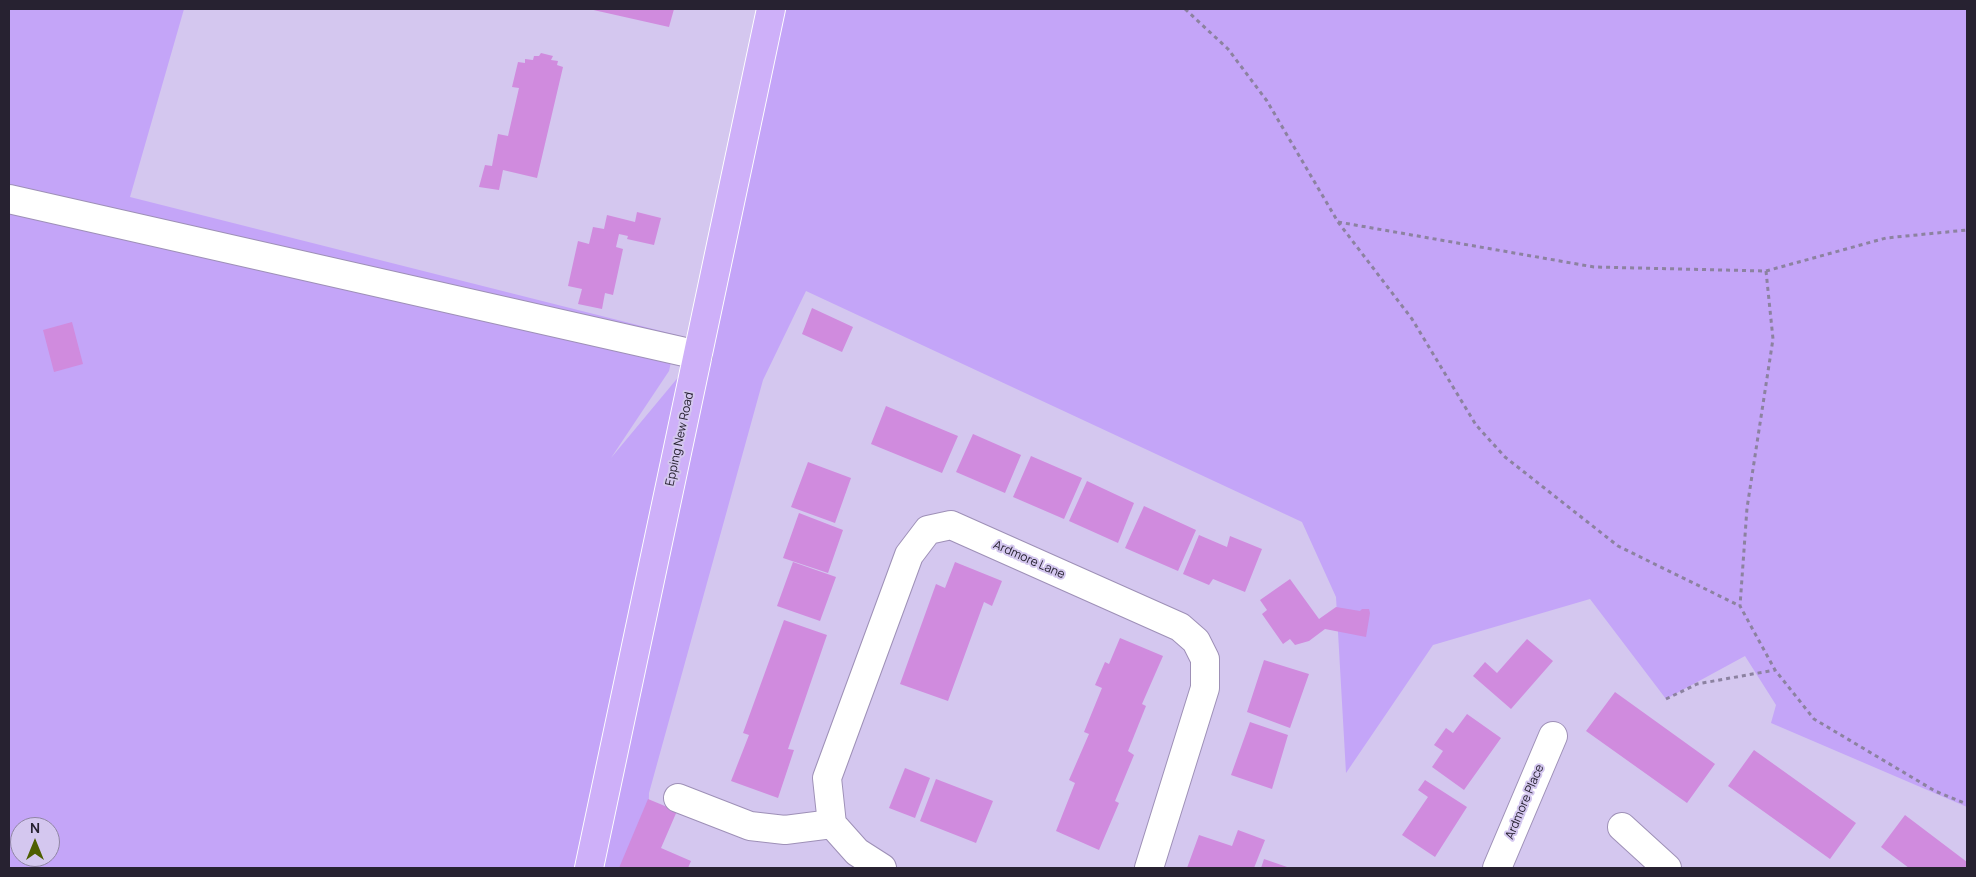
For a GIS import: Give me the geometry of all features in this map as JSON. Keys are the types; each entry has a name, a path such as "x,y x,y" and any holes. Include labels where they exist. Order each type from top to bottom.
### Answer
{"main road":[{"name":"Epping New Road","path":"588,868 771,9"}],"street":[{"path":"9,199 698,355"},
{"name":"Ardmore Lane","path":"832,824 827,778 909,555 928,530 951,525 1180,627 1196,640 1205,659 1205,688 1149,868"},
{"name":"Ardmore Place","path":"1497,868 1553,736"},
{"path":"678,798 750,826 785,830 832,824 857,852 882,868"},
{"path":"1622,827 1667,868"}],"path":[{"path":"1185,9 1228,48 1267,100 1338,222 1412,320 1476,424 1505,457 1618,546 1740,606"},
{"path":"1338,222 1594,267 1766,271 1886,238 1967,230"},
{"path":"1766,271 1774,339 1761,409 1747,508 1740,606 1775,670 1814,719 1935,791 1967,804"},
{"path":"1666,699 1697,684 1775,670"}],"shaded area":[{"path":"9,9 184,9 130,197 677,335 669,371 611,458 705,345 773,9 1967,9 1967,807 1771,723 1776,705 1745,656 1666,699 1590,599 1433,645 1346,773 1336,597 1302,522 806,291 763,380 649,793 647,868 9,868"}],"building":[{"path":"589,9 674,9 669,27"},
{"path":"541,53 553,56 551,60 558,61 557,65 563,67 537,178 503,170 499,190 479,187 485,165 492,166 498,134 508,136 519,88 512,87 518,62 525,63 525,59 533,60 534,56 539,56"},
{"path":"637,212 661,218 654,245 627,239 628,236 619,234 616,247 623,249 613,295 605,293 602,309 578,304 582,289 568,286 578,241 589,244 593,227 604,229 607,215 635,222"},
{"path":"812,308 853,327 842,352 802,334"},
{"path":"72,322 83,364 54,372 43,330"},
{"path":"886,406 958,436 942,473 871,444"},
{"path":"973,434 1021,455 1005,493 956,472"},
{"path":"1031,456 1082,478 1064,519 1013,497"},
{"path":"808,462 851,478 835,523 791,507"},
{"path":"1087,481 1134,503 1118,543 1069,521"},
{"path":"1144,506 1196,530 1178,571 1125,548"},
{"path":"799,513 843,530 828,573 783,558"},
{"path":"1199,535 1227,547 1230,536 1262,549 1245,592 1213,579 1209,585 1183,574"},
{"path":"793,562 836,577 820,621 777,606"},
{"path":"955,562 1002,581 992,606 984,602 948,701 900,684 936,584 945,588"},
{"path":"1290,579 1319,619 1336,607 1360,611 1362,609 1369,609 1366,637 1325,629 1309,641 1295,645 1290,639 1283,644 1262,614 1267,610 1260,600"},
{"path":"784,620 827,635 788,749 794,750 778,798 731,781 749,735 743,733"},
{"path":"1120,638 1163,656 1142,704 1146,706 1128,751 1134,755 1115,801 1119,803 1099,850 1056,831 1075,783 1069,780 1089,734 1084,732 1102,688 1095,685 1105,662 1109,664"},
{"path":"1527,639 1553,661 1511,709 1473,676 1485,662 1497,673"},
{"path":"1264,660 1309,674 1290,728 1247,712"},
{"path":"1615,692 1715,764 1687,803 1586,731"},
{"path":"1467,714 1501,738 1464,790 1432,767 1443,751 1434,745 1446,728 1453,733"},
{"path":"1250,722 1288,735 1272,789 1231,775"},
{"path":"1754,750 1856,823 1830,859 1728,786"},
{"path":"905,768 930,778 915,818 889,808"},
{"path":"936,779 993,801 976,843 920,821"},
{"path":"1425,780 1467,807 1435,857 1402,835 1428,797 1418,790"},
{"path":"648,799 677,811 661,848 691,861 688,868 619,868"},
{"path":"1905,815 1967,862 1967,868 1909,868 1881,847"},
{"path":"1238,830 1265,840 1254,868 1187,868 1199,835 1232,846"},
{"path":"1264,859 1290,868 1261,868"}]}
